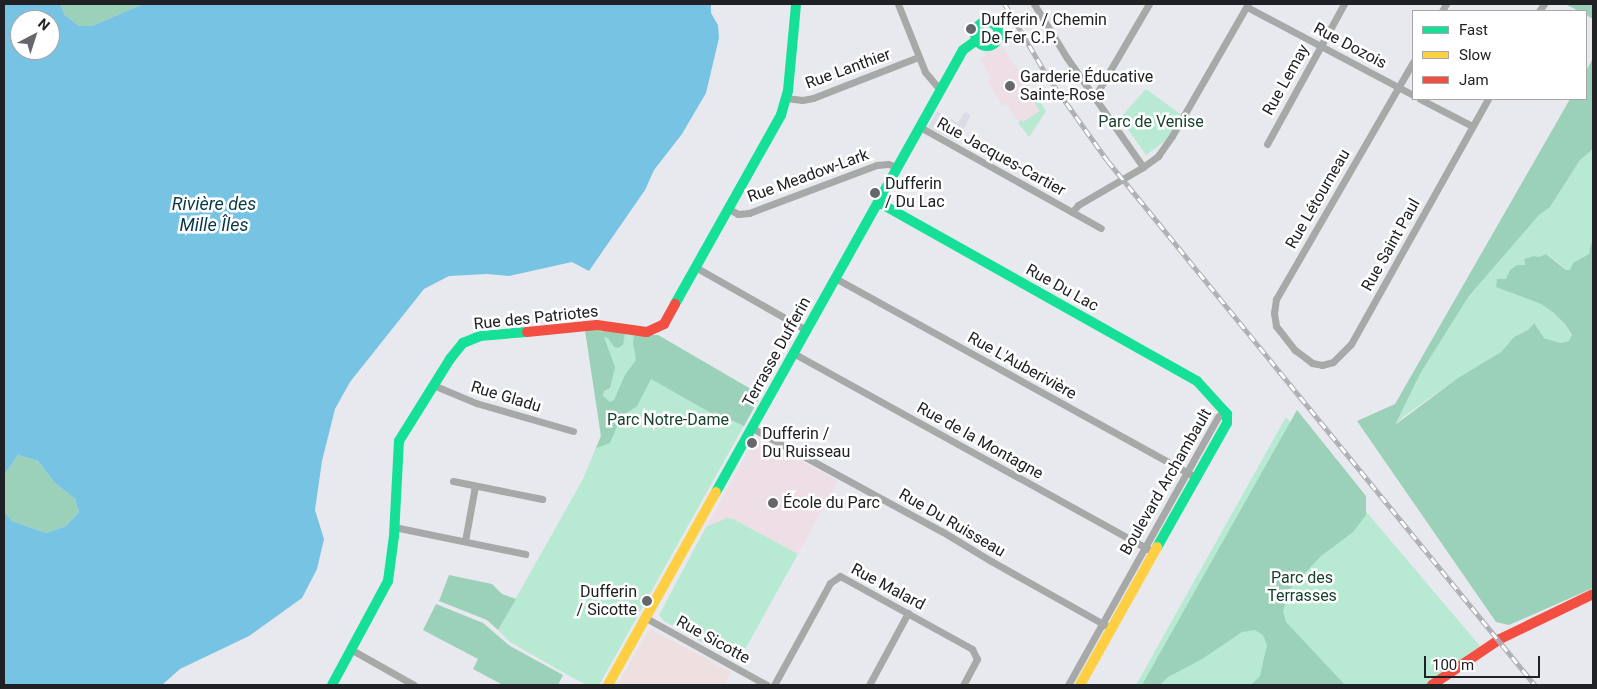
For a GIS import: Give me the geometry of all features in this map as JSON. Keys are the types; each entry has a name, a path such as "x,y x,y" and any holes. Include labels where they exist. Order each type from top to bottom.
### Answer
{"street":[{"name":"Rue des Patriotes","path":"332,685 387,586 391,569 399,442 457,349 474,338 597,325 643,332 656,330 670,316 779,119 786,98 796,4"},
{"path":"898,4 918,57 928,77 940,90"},
{"path":"1034,4 1067,58 1143,167"},
{"path":"1094,98 1149,4"},
{"name":"Rue Lemay","path":"1267,144 1344,4"},
{"name":"Rue Dozois","path":"1247,5 1412,94"},
{"name":"Rue Jacques-Cartier","path":"920,127 1072,212 1078,205 1143,167 1158,156 1172,136 1247,5"},
{"name":"Terrasse Dufferin","path":"608,685 964,48 977,40"},
{"name":"Rue Lanthier","path":"786,98 802,100 813,98 918,57"},
{"name":"Rue Létourneau","path":"1295,350 1276,326 1274,312 1276,299 1412,64"},
{"path":"1422,100 1472,126"},
{"name":"Rue Saint Paul","path":"1295,350 1312,363 1322,365 1333,362 1351,344 1487,100"},
{"name":"Rue Meadow-Lark","path":"729,209 738,214 749,213 879,165 888,164 897,167"},
{"name":"Rue Du Lac","path":"878,202 1197,381 1225,410"},
{"path":"1072,212 1101,228"},
{"path":"697,268 806,330"},
{"name":"Rue L'Auberivière","path":"835,278 1192,475"},
{"name":"Rue de la Montagne","path":"793,353 1150,550"},
{"name":"Rue Gladu","path":"433,385 476,403 573,430"},
{"name":"Boulevard Archambault","path":"1080,685 1108,626 1192,475 1227,423 1228,416 1225,410"},
{"name":"Rue Du Ruisseau","path":"752,428 943,532 984,558 1108,626"},
{"path":"453,481 542,499"},
{"path":"465,541 474,486"},
{"path":"394,527 525,554"},
{"name":"Rue Malard","path":"774,685 828,587 840,576 974,651 976,661 963,685"},
{"path":"1432,685 1500,639 1593,594"},
{"path":"869,685 908,613"},
{"name":"Rue Sicotte","path":"646,618 767,685"},
{"name":"Boulevard Archambault","path":"1068,685 1108,626"},
{"path":"352,650 414,685"}],"shaded area":[{"name":"Garderie Éducative Sainte-Rose","path":"1000,44 1046,111 1029,137 1005,103 1002,106 988,81 991,78 980,59 986,56 983,51 992,50"},
{"path":"937,111 958,123 965,112 971,115 957,142 928,127"},
{"name":"École du Parc","path":"755,439 768,443 838,481 798,554 733,519 727,518 706,527"},
{"path":"652,630 731,672 724,685 617,685 648,631"}],"green space":[{"path":"60,4 143,4 92,26 79,26 65,15"},
{"path":"1565,4 1593,4 1593,19 1587,16 1587,10 1577,10"},
{"path":"1593,58 1593,149 1580,160 1550,207 1539,215 1469,296 1420,374 1395,425 1458,378 1501,352 1514,337 1528,330 1534,323 1544,338 1560,343 1569,341 1572,335 1565,324 1554,313 1541,304 1496,287 1497,279 1506,279 1510,270 1517,265 1525,265 1524,259 1546,254 1566,270 1570,270 1573,263 1589,254 1591,243 1593,243 1593,588 1509,625 1496,622 1357,421 1395,404 1569,100 1587,100 1587,69"},
{"name":"Parc de Venise","path":"1146,89 1183,116 1172,136 1146,155 1120,118"},
{"path":"1033,91 1046,111 1029,137 1018,123 1021,120 1023,122 1040,111 1028,94"},
{"path":"1593,149 1593,243 1591,243 1589,254 1573,263 1571,270 1567,270 1547,254 1539,257 1534,256 1524,259 1525,265 1506,279 1497,279 1497,287 1541,304 1554,313 1565,324 1572,336 1569,341 1560,343 1544,338 1533,323 1528,330 1514,337 1501,352 1458,378 1403,417 1393,428 1420,374 1469,296 1539,215 1550,207 1580,160"},
{"path":"606,329 625,333 623,345 618,348 614,347 608,338 604,337 615,367 610,388 604,391 603,396 610,402 614,400 625,375 636,360 633,343 634,335 658,335 761,395 744,426 714,412 713,414 651,379 637,406 621,417 610,443 596,448 601,436 585,330 598,330 602,332"},
{"name":"Parc Notre-Dame","path":"585,330 641,336 658,335 761,395 599,685 587,685 573,678 510,642 498,630 582,481 601,436"},
{"path":"1297,410 1366,496 1366,515 1353,532 1321,556 1289,590 1283,611 1286,622 1345,685 1251,685 1260,676 1267,645 1263,635 1255,630 1242,632 1202,659 1168,677 1160,685 1142,685"},
{"name":"Parc des Terrasses","path":"1286,417 1480,646 1425,685 1136,685"},
{"path":"18,455 38,461 55,483 75,499 79,512 66,526 46,533 12,521 4,511 4,475"},
{"path":"727,518 733,519 798,554 738,662 664,621 659,615 706,527"},
{"path":"449,575 492,584 502,594 516,599 498,630 487,620 439,601"},
{"path":"436,604 483,623 510,646 563,675 558,685 503,685 473,669 478,659 423,630"}],"water":[{"name":"Rivière des Mille Îles","path":"4,4 60,4 65,15 79,26 92,26 143,4 711,4 711,13 718,25 719,38 706,93 682,134 654,170 645,190 589,271 572,262 509,276 487,274 449,276 424,289 350,382 335,409 322,461 315,510 324,539 317,569 302,598 249,636 180,669 162,685 4,685 4,511 12,521 46,533 66,526 79,512 75,499 55,483 38,461 18,455 4,475"}],"railway":[{"path":"1005,4 1048,77 1108,161 1535,685"}],"traffic: fast":[{"path":"675,304 781,115 788,91 796,4"},
{"path":"987,22 992,23 998,29 999,34 998,39 992,45 987,46 982,45 976,39 975,34 976,29 982,23 987,22"},
{"path":"716,492 963,50 977,40"},
{"path":"878,202 1197,381 1227,414 1227,423 1157,547"},
{"path":"332,685 388,581 394,536 399,441 450,359 463,343 480,336 527,332"}],"traffic: slow":[{"path":"608,685 716,492"},
{"path":"1080,685 1157,547"}],"traffic: jam":[{"path":"527,332 597,325 647,332 664,324 675,304"},
{"path":"1432,685 1500,639 1593,594"}],"place":[{"name":"Dufferin / Chemin De Fer C.P.","path":"971,29"},
{"name":"Garderie Éducative Sainte-Rose","path":"1010,86"},
{"name":"Dufferin / Du Lac","path":"875,193"},
{"name":"Dufferin / Du Ruisseau","path":"752,443"},
{"name":"École du Parc","path":"773,503"},
{"name":"Dufferin / Sicotte","path":"647,601"}]}
